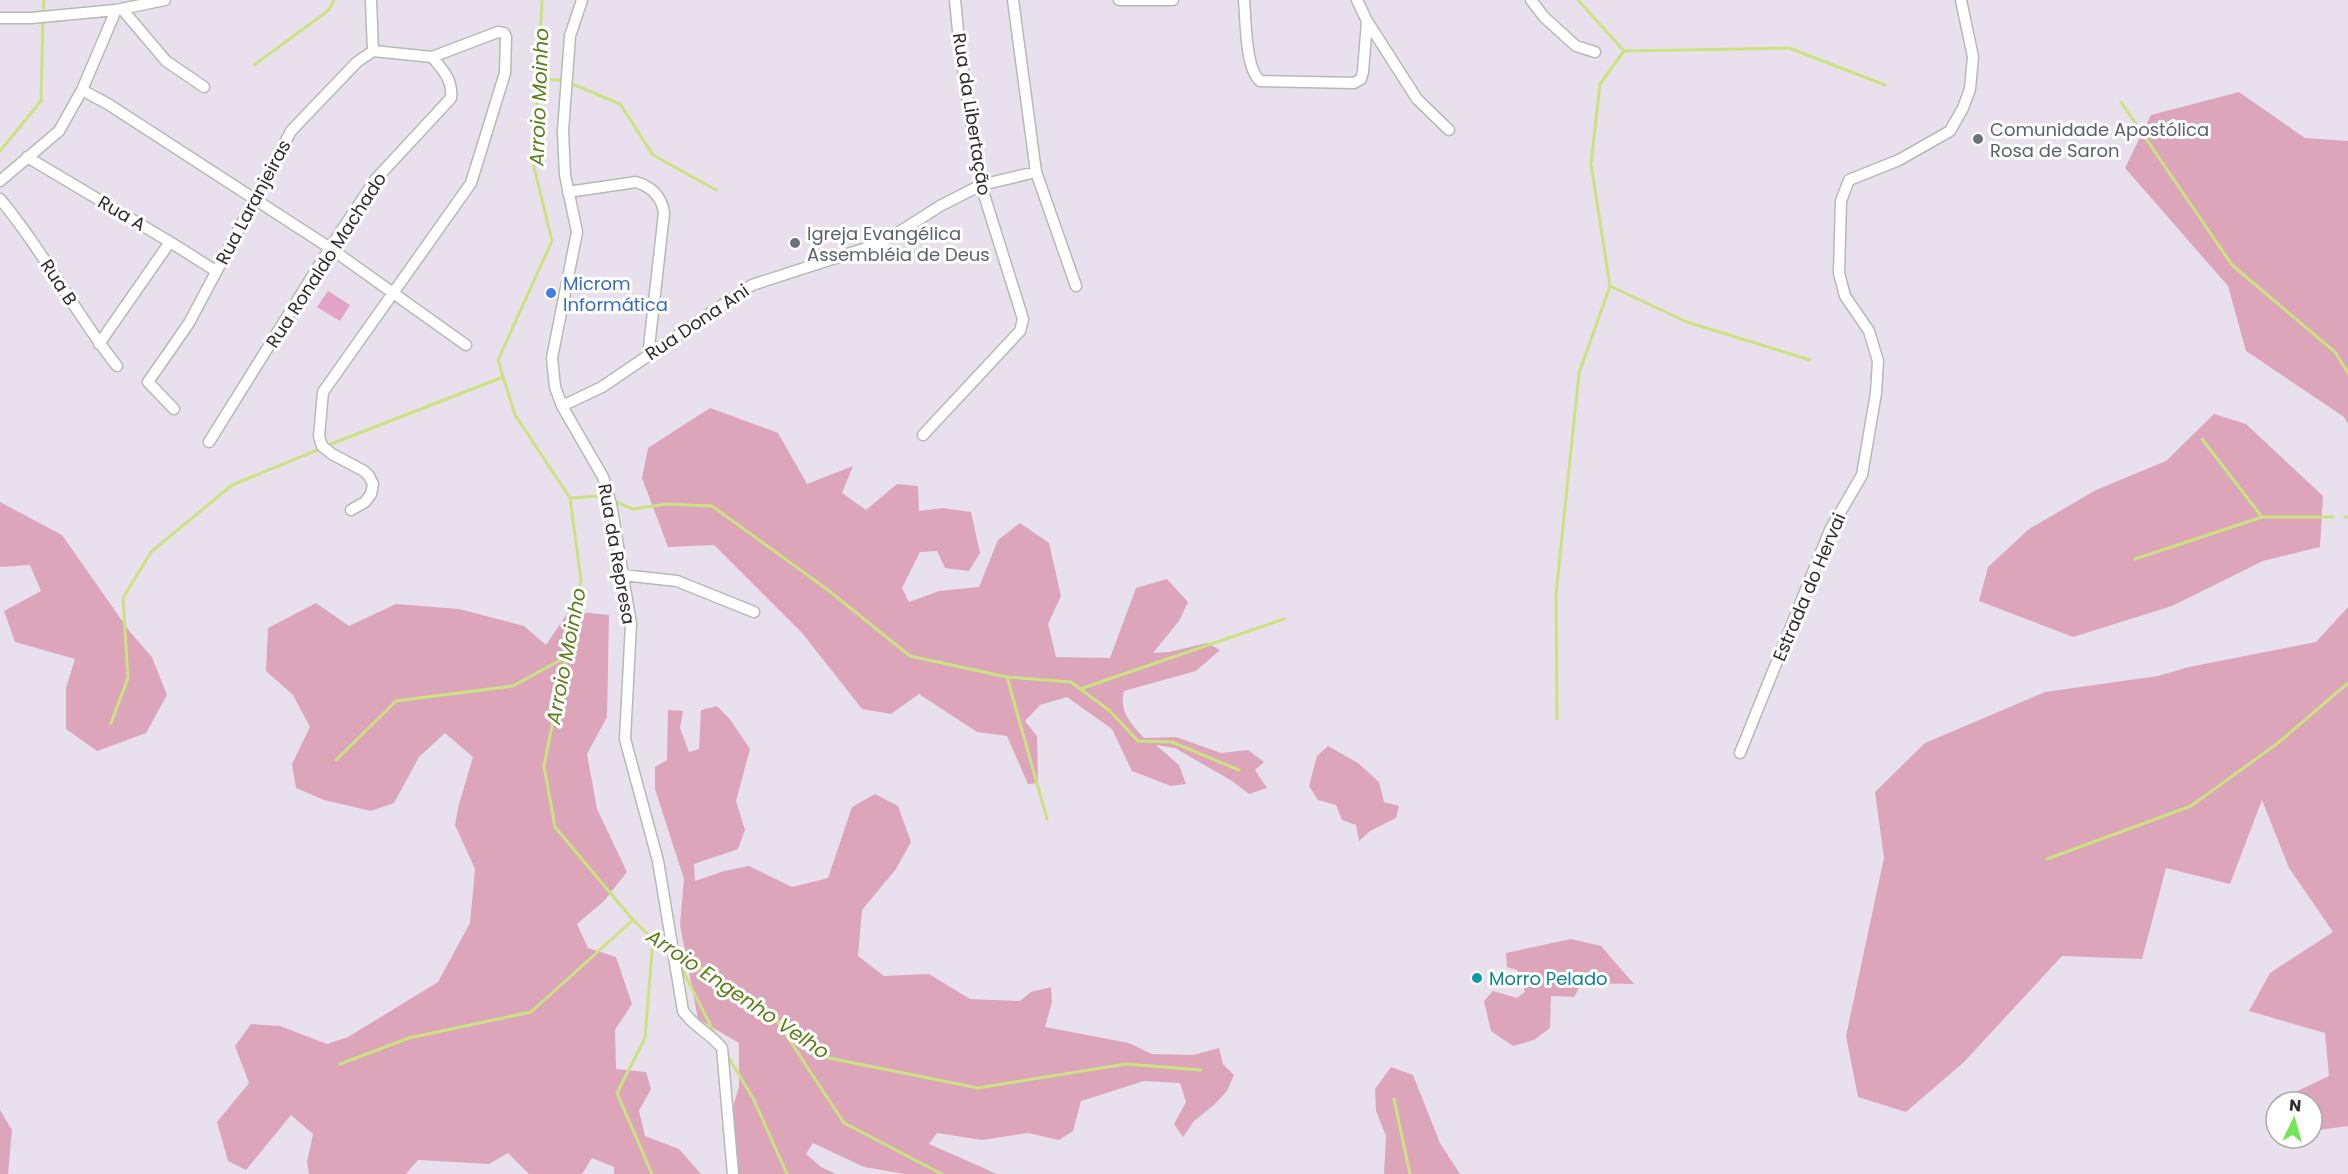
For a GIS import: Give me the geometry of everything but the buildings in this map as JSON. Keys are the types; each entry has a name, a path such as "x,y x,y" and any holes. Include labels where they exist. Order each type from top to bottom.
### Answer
{"street":[{"path":"0,18 31,18 119,9 165,0"},
{"path":"351,510 365,502 371,494 373,484 364,471 322,446 319,436 323,392 471,183 505,73 506,37 504,33 498,32 432,57 373,51 372,0"},
{"name":"Rua da Represa","path":"582,0 570,36 563,131 565,175 577,232 552,358 555,387 562,406 603,477 611,504 631,624 625,739 658,861 683,1011 692,1023 722,1048 733,1174"},
{"name":"Rua da Libertação","path":"923,435 1020,331 1023,319 981,185 960,51 955,0"},
{"path":"1013,0 1036,172 1076,286"},
{"path":"1119,0 1173,0"},
{"path":"1244,0 1249,52 1254,76 1260,81 1354,83 1361,79 1363,72 1366,21"},
{"path":"1357,0 1366,21 1417,99 1449,130"},
{"path":"1531,0 1544,17 1576,46 1595,52"},
{"name":"Estrada do Hervai","path":"1740,753 1830,530 1862,476 1876,393 1878,361 1869,331 1845,296 1839,273 1841,201 1849,180 1899,160 1950,131 1963,108 1970,89 1973,57 1962,0"},
{"path":"119,9 166,61 204,87"},
{"path":"0,181 58,131 82,90 119,9"},
{"name":"Rua Laranjeiras","path":"174,409 148,382 189,323 291,131 357,62 373,51"},
{"name":"Rua Ronaldo Machado","path":"209,442 375,180 451,98 452,89 449,79 432,57"},
{"path":"82,90 108,104 330,248 466,345"},
{"name":"Rua A","path":"27,157 216,271"},
{"name":"Rua Dona Ani","path":"562,406 602,387 752,285 882,243 940,206 981,185 1036,172"},
{"path":"568,192 636,182 646,185 662,200 664,213 648,356"},
{"name":"Rua B","path":"0,199 25,229 99,344 117,366"},
{"path":"99,344 170,242"},
{"path":"623,575 676,580 754,612"}],"shaded area":[{"path":"2239,92 2305,138 2348,141 2348,424 2344,417 2246,351 2228,286 2125,168 2151,115"},
{"path":"328,291 350,305 340,321 317,307"},
{"path":"710,408 778,433 807,484 853,466 842,493 866,510 897,484 918,486 919,511 943,508 971,512 980,553 969,571 945,568 937,551 920,552 902,588 909,602 939,591 979,587 998,540 1020,523 1049,543 1061,596 1048,624 1056,657 1110,658 1136,588 1167,579 1188,602 1179,621 1153,653 1169,652 1207,643 1220,650 1196,671 1124,691 1124,711 1144,738 1176,737 1221,753 1248,750 1264,762 1255,770 1267,788 1249,794 1232,781 1175,748 1156,745 1179,765 1186,784 1171,786 1132,771 1112,729 1067,697 1040,705 1025,721 1037,736 1038,783 1028,784 1007,736 977,732 919,694 891,714 862,709 803,634 714,545 668,547 642,478 648,448"},
{"path":"2214,414 2246,424 2323,496 2320,547 2263,561 2172,606 2073,637 1979,601 1988,567 2029,529 2096,490 2166,461"},
{"path":"0,502 62,535 130,632 152,657 167,695 146,733 97,751 66,729 66,688 75,659 15,642 4,611 41,591 30,565 0,567"},
{"path":"316,603 349,626 396,604 459,609 524,626 546,645 569,611 609,615 607,717 587,754 597,809 627,872 604,901 577,924 588,948 616,957 632,1004 615,1030 616,1069 646,1072 651,1089 639,1111 645,1136 679,1149 701,1174 614,1174 614,1167 592,1158 582,1174 529,1174 508,1153 489,1164 418,1160 406,1174 309,1174 307,1162 313,1134 291,1115 246,1170 228,1161 217,1122 249,1083 235,1046 251,1024 280,1026 327,1044 348,1037 438,982 470,923 475,869 455,825 473,757 445,733 419,757 394,803 371,811 324,800 296,788 292,764 310,727 293,695 266,671 268,628"},
{"path":"2348,607 2348,1126 2324,1129 2324,1090 2300,1090 2329,1076 2325,1033 2249,1011 2270,973 2333,932 2289,868 2262,800 2230,884 2166,868 2142,959 2062,956 1964,1062 1906,1112 1858,1097 1846,1036 1884,858 1875,792 1925,743 2045,692 2158,676 2189,667 2316,642"},
{"path":"717,706 729,718 750,749 736,801 745,830 738,849 694,864 695,881 724,871 749,866 792,887 828,878 852,807 875,794 898,806 911,842 896,869 862,910 858,956 884,976 929,974 970,999 1020,1001 1031,992 1051,987 1052,1002 1045,1027 1129,1043 1152,1054 1193,1055 1219,1048 1223,1064 1234,1075 1227,1091 1194,1121 1183,1137 1174,1124 1186,1102 1180,1083 1144,1081 1081,1101 1073,1131 1059,1140 1028,1133 982,1140 937,1133 929,1144 997,1174 905,1174 864,1167 813,1143 806,1154 821,1167 836,1174 738,1174 728,1123 739,1087 739,1043 698,1019 680,925 684,879 655,789 655,767 667,760 668,710 683,711 680,728 689,752 699,749 701,710"},
{"path":"1328,746 1358,763 1379,782 1384,802 1399,806 1396,818 1370,831 1359,841 1356,825 1342,820 1336,805 1318,800 1309,786 1317,756"},
{"path":"1571,939 1601,946 1634,984 1582,983 1574,997 1551,996 1550,1028 1534,1040 1513,1046 1491,1031 1484,1001 1493,991 1517,998 1525,992 1517,970 1507,967 1506,953"},
{"path":"1391,1067 1413,1075 1440,1143 1460,1174 1384,1174 1386,1136 1376,1111 1375,1089"},
{"path":"0,1110 12,1130 8,1174 0,1174"}],"waterway":[{"path":"43,14 44,0"},
{"path":"254,65 329,10 334,0"},
{"name":"Arroio Moinho","path":"542,0 534,167 552,241 498,360 515,415 570,498 581,580 544,766 555,827 633,920 653,939 669,948"},
{"path":"1557,719 1556,594 1579,373 1610,286 1591,164 1600,84 1624,51 1578,0"},
{"path":"0,151 41,101 43,20"},
{"path":"1624,51 1789,48 1885,85"},
{"path":"539,78 564,81"},
{"path":"570,83 620,104 653,155 716,190"},
{"path":"2121,102 2232,265 2335,352 2348,373"},
{"path":"1610,286 1687,322 1810,360"},
{"path":"326,446 503,377"},
{"path":"2202,439 2262,517"},
{"path":"111,723 128,678 123,598 151,552 232,485 320,449"},
{"path":"570,498 600,496 607,499"},
{"path":"613,501 633,509 667,504 712,506 828,590 910,656 1007,677 1071,682 1110,711 1138,741 1172,742 1239,770"},
{"path":"2135,559 2262,517 2333,517"},
{"path":"1080,689 1284,619"},
{"path":"336,760 396,701 513,686 566,657"},
{"path":"1007,677 1047,819"},
{"path":"2047,859 2191,806 2278,743 2348,683"},
{"path":"340,1064 409,1038 531,1012 633,920"},
{"path":"652,1174 617,1093 645,1038 653,939"},
{"name":"Arroio Engenho Velho","path":"677,953 739,992 829,1058 978,1088 1126,1064 1201,1070"},
{"path":"680,965 716,1036"},
{"path":"777,1021 844,1123 942,1174"},
{"path":"727,1055 753,1098 787,1174"},
{"path":"1394,1099 1410,1174"}],"place":[{"name":"Comunidade Apostólica Rosa de Saron","path":"1978,139"},
{"name":"Igreja Evangélica Assembléia de Deus","path":"795,243"},
{"name":"Microm Informática","path":"551,293"},
{"name":"Morro Pelado","path":"1477,978"}]}
